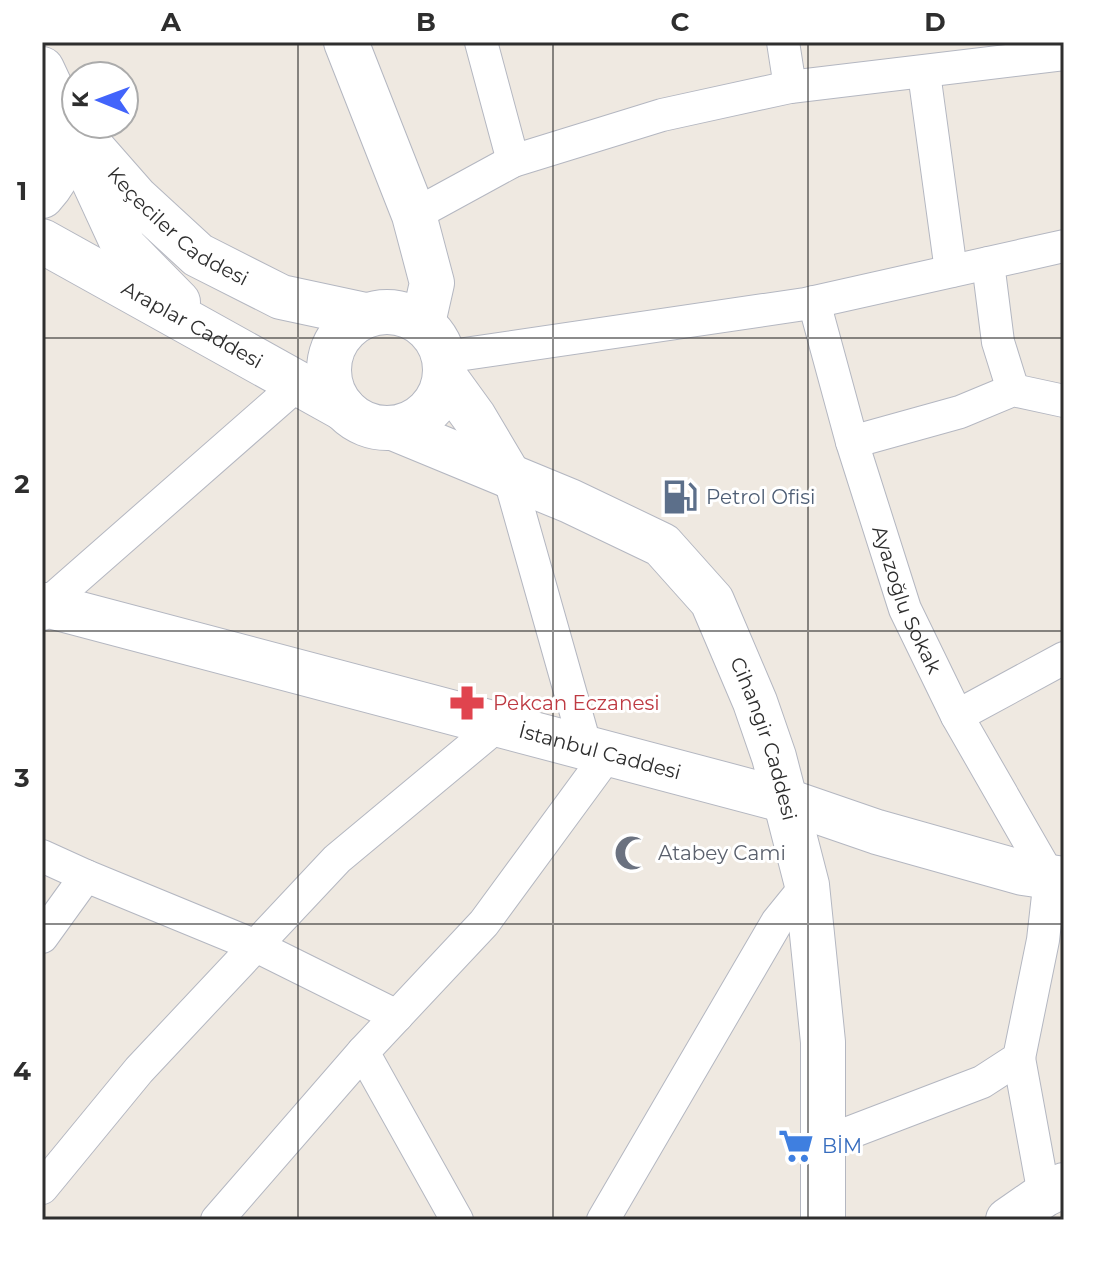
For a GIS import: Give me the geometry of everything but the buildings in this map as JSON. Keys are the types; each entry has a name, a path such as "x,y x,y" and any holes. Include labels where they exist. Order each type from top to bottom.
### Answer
{"street":[{"path":"346,42 414,215 432,283 439,397 427,413 411,423 393,428"},
{"path":"481,42 513,161"},
{"path":"783,42 790,87"},
{"path":"414,215 513,161 662,115 790,87 924,73 1047,50"},
{"name":"Keçeciler Caddesi","path":"42,69 60,107"},
{"path":"924,73 951,271"},
{"path":"42,196 56,181 65,153 65,140"},
{"path":"75,140 124,247 211,336"},
{"name":"Keçeciler Caddesi","path":"85,140 136,198 198,255 281,297 365,315"},
{"name":"Araplar Caddesi","path":"42,217 55,218 124,247 281,297"},
{"name":"Araplar Caddesi","path":"42,241 344,409"},
{"path":"437,353 814,302 1064,246"},
{"path":"988,263 998,342 1013,390"},
{"name":"Ayazoğlu Sokak","path":"814,302 852,442 905,609 957,716 1057,878"},
{"path":"217,1220 363,1052 484,923 597,751 509,476 437,353 405,314 385,311 365,315 348,326 336,340 330,357 329,376 333,394 344,409"},
{"path":"44,606 298,384"},
{"path":"852,442 960,412 1013,390 1064,401"},
{"name":"Cihangir Caddesi","path":"344,409 358,421 375,428 393,428 570,501 662,545 712,601 755,702 787,801 807,885 823,1042 823,1220"},
{"name":"İstanbul Caddesi","path":"44,606 787,801 877,832 1023,873 1057,878"},
{"path":"957,716 1064,658"},
{"path":"42,1188 139,1070 337,859 498,725"},
{"path":"603,1220 777,922 807,885 824,852 837,840 877,832"},
{"path":"42,856 256,946 397,1016"},
{"path":"42,937 86,876"},
{"path":"1008,1220 1054,1190 1019,1058 1054,941 1057,878"},
{"path":"363,1052 457,1220"},
{"path":"825,1142 982,1082 1019,1058"}],"place":[{"name":"Petrol Ofisi","path":"680,497"},
{"name":"Pekcan Eczanesi","path":"467,703"},
{"name":"Atabey Cami","path":"632,853"},
{"name":"BİM","path":"796,1146"}]}
